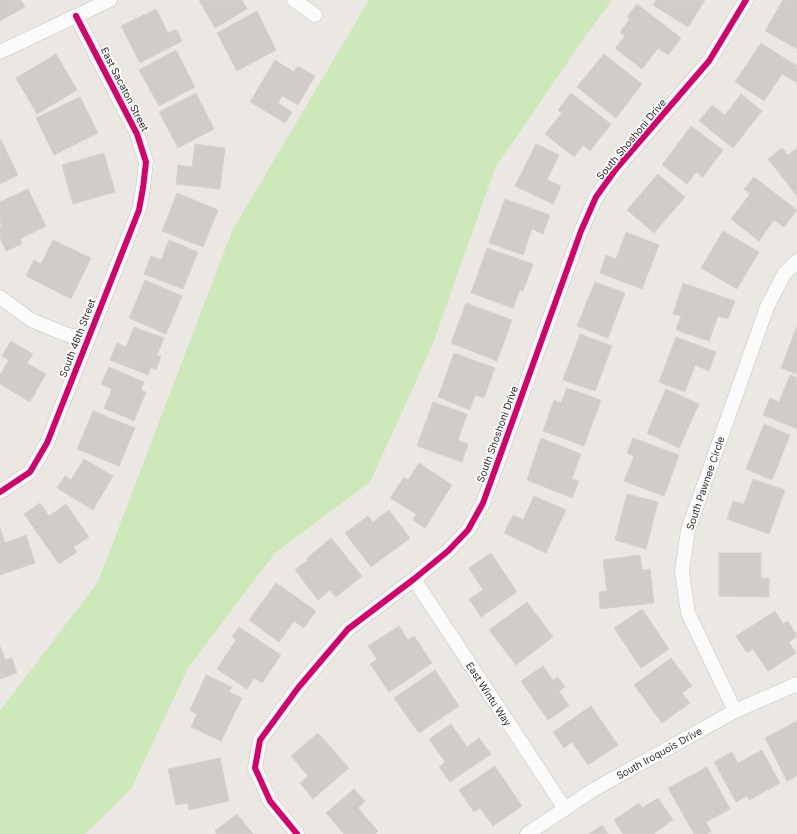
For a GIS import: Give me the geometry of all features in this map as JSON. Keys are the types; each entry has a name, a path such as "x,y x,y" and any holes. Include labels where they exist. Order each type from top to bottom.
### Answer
{"street":[{"path":"0,52 110,0"},
{"path":"294,0 315,15"},
{"name":"South Shoshoni Drive","path":"297,834 270,801 255,768 260,740 298,688 348,628 414,580 448,551 468,530 483,503 581,231 596,197 616,169 709,61 746,0"},
{"name":"East Sacaton Street","path":"76,16 137,134 146,162 145,174"},
{"name":"South 46th Street","path":"0,492 30,472 46,443 138,210 145,174"},
{"name":"South Pawnee Circle","path":"735,711 688,613 682,571 688,530 766,307 784,274 797,261"},
{"path":"0,297 31,320 65,334 87,340"},
{"name":"East Wintu Way","path":"414,580 565,809"},
{"name":"South Iroquois Drive","path":"527,834 593,790 735,711 797,684"}],"green space":[{"path":"369,0 612,0 584,38 495,168 432,346 370,482 275,553 188,668 131,789 85,834 0,834 0,711 98,582 232,231"}],"building":[{"path":"0,0 21,0 25,7 0,21"},
{"path":"199,0 242,0 247,9 215,28"},
{"path":"656,0 705,0 688,27 653,5"},
{"path":"783,0 797,0 797,49 765,31"},
{"path":"637,4 681,38 668,55 658,48 642,69 615,48 625,36 620,32 630,19 627,17"},
{"path":"156,9 168,33 176,29 182,41 140,63 121,26"},
{"path":"257,11 276,50 237,71 217,33"},
{"path":"761,43 797,66 797,83 782,74 764,101 735,82"},
{"path":"176,50 195,87 159,106 139,70"},
{"path":"56,54 77,90 37,114 16,78"},
{"path":"604,54 642,84 616,118 577,87"},
{"path":"275,60 294,72 298,66 315,76 298,105 282,96 278,103 292,112 285,123 250,102"},
{"path":"196,93 214,129 178,148 159,112"},
{"path":"571,93 611,124 590,151 583,145 574,157 545,134 562,113 558,110"},
{"path":"741,94 762,111 733,148 699,121 712,105 725,115"},
{"path":"80,97 98,133 54,155 36,118"},
{"path":"691,126 723,150 703,177 696,172 687,184 662,165"},
{"path":"0,138 18,175 0,184"},
{"path":"195,144 225,148 220,189 176,184 178,165 192,167"},
{"path":"536,144 559,155 547,180 561,186 553,204 515,186"},
{"path":"782,148 788,155 797,148 797,196 768,159"},
{"path":"104,153 115,192 73,204 62,165"},
{"path":"658,174 685,197 654,233 627,210"},
{"path":"754,177 797,210 784,227 774,220 759,241 731,219 750,194 744,189"},
{"path":"28,189 46,226 20,239 22,244 6,251 0,238 0,227 2,226 0,222 0,202"},
{"path":"177,193 218,210 203,247 162,231"},
{"path":"505,199 550,215 543,234 532,229 523,255 489,243"},
{"path":"723,231 759,252 737,289 701,268"},
{"path":"626,232 659,245 642,289 600,273 606,255 616,259"},
{"path":"53,240 91,258 71,299 26,276 34,260 41,264"},
{"path":"169,240 198,252 183,289 144,274 151,256 161,260"},
{"path":"487,248 533,264 523,291 520,290 513,308 471,293"},
{"path":"145,280 182,296 166,334 129,318"},
{"path":"595,282 625,293 608,338 577,326"},
{"path":"683,283 735,301 728,319 718,316 709,341 676,330 681,316 673,314"},
{"path":"466,303 512,320 497,361 451,343"},
{"path":"797,326 797,374 781,368"},
{"path":"134,327 164,338 157,355 161,356 156,370 151,367 148,375 110,360 117,343 126,347"},
{"path":"580,334 612,346 595,391 563,380"},
{"path":"676,337 716,352 709,371 695,365 685,392 659,382"},
{"path":"11,341 33,354 27,363 46,374 30,402 0,384 0,375 9,360 2,356"},
{"path":"454,353 495,368 484,398 475,395 470,410 438,397"},
{"path":"109,367 144,382 141,390 146,392 134,421 104,408 112,389 101,384"},
{"path":"790,375 797,378 797,429 763,415 770,398 779,402"},
{"path":"567,388 601,400 584,446 543,431 554,400 561,403"},
{"path":"666,389 699,404 679,448 647,433"},
{"path":"433,402 467,414 458,440 468,444 462,462 417,446"},
{"path":"93,411 135,428 119,466 77,449"},
{"path":"764,424 790,435 772,480 746,469"},
{"path":"541,438 581,454 572,479 579,481 572,498 527,480"},
{"path":"633,438 679,455 664,496 624,481 634,456 627,453"},
{"path":"84,459 113,476 93,510 57,488 65,476 71,480"},
{"path":"419,463 452,485 425,528 413,520 416,514 390,498 404,477 408,480"},
{"path":"753,479 785,490 769,534 727,519 733,501 744,504"},
{"path":"627,494 658,502 646,549 615,540"},
{"path":"534,496 566,510 546,553 504,533 513,515 523,520"},
{"path":"40,503 49,516 66,504 89,537 73,547 77,552 59,564 24,514"},
{"path":"389,510 410,538 371,567 345,533 368,516 373,522"},
{"path":"0,528 5,543 26,535 35,563 0,575"},
{"path":"331,538 362,576 336,597 330,590 318,600 295,570"},
{"path":"491,553 517,592 481,617 469,599 483,590 469,568"},
{"path":"719,553 761,553 761,578 769,578 769,597 719,596"},
{"path":"640,555 642,570 650,569 654,603 600,609 599,592 607,591 603,560"},
{"path":"276,583 316,611 304,628 294,621 279,642 249,620"},
{"path":"527,602 553,637 516,665 489,630"},
{"path":"642,609 669,649 641,668 614,628"},
{"path":"775,611 783,624 788,621 797,636 789,642 796,653 768,671 753,649 747,653 736,636"},
{"path":"399,626 408,640 414,636 432,663 389,692 370,664 377,659 368,646"},
{"path":"239,627 281,655 262,683 254,678 247,689 217,669 236,640 232,637"},
{"path":"0,646 5,660 12,658 17,673 0,679"},
{"path":"671,658 692,686 682,693 690,703 662,723 634,685"},
{"path":"543,666 553,680 558,677 565,687 559,691 569,706 548,720 521,681"},
{"path":"435,670 459,706 419,733 394,698"},
{"path":"206,675 232,687 229,692 242,698 221,741 191,727 197,714 190,710"},
{"path":"591,706 618,745 588,765 572,742 564,748 553,732"},
{"path":"797,721 797,776 787,781 765,738"},
{"path":"451,724 467,747 479,738 491,754 450,782 439,767 445,762 429,739"},
{"path":"318,733 349,768 313,799 300,783 308,776 291,756"},
{"path":"762,750 780,783 749,800 747,796 736,802 714,762 732,752 738,763"},
{"path":"220,758 229,801 189,810 188,803 176,805 168,769"},
{"path":"495,766 522,806 493,826 480,808 474,812 459,790"},
{"path":"707,767 730,809 706,822 711,831 706,834 694,834 668,788"},
{"path":"354,789 365,801 358,808 378,831 375,834 344,834 326,813"},
{"path":"658,798 673,820 653,834 623,834 614,820 639,803 642,808"},
{"path":"237,814 253,834 217,834 215,831"},
{"path":"602,825 608,834 589,834"}],"cycle path":[{"path":"297,834 270,801 255,768 260,740 298,688 348,629 448,551 468,530 483,503 581,231 596,197 616,169 709,61 746,0"},
{"path":"0,492 30,472 47,443 139,210 143,188 146,162 137,134 76,16"}]}
